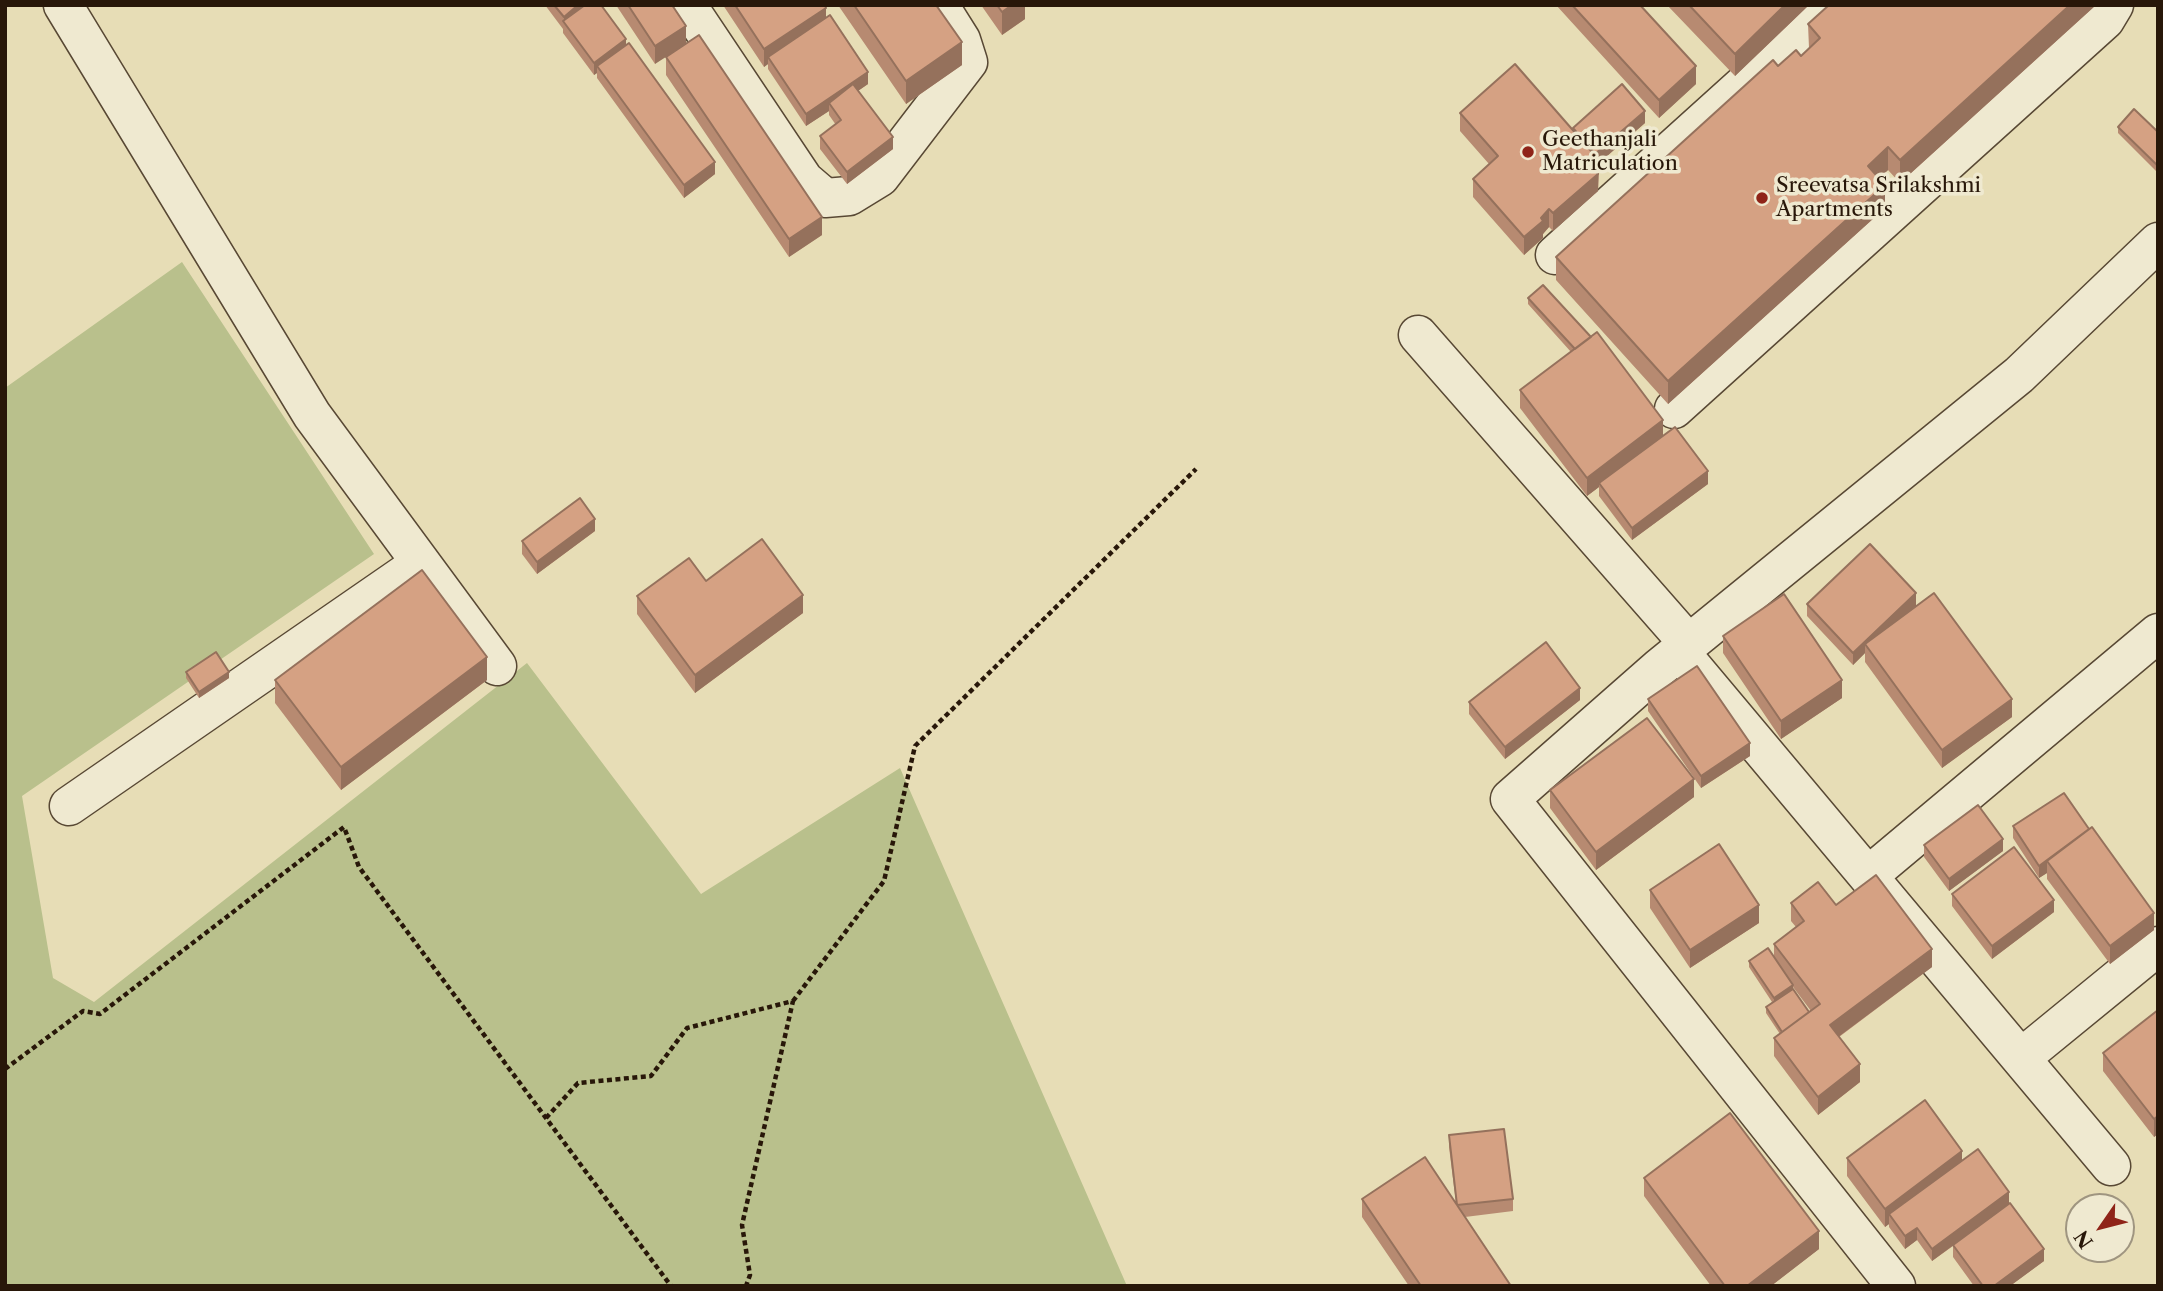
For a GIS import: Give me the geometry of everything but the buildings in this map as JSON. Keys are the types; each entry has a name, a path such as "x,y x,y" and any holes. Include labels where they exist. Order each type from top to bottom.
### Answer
{"street":[{"path":"63,5 312,415 497,666"},
{"path":"687,5 804,180 825,198 849,196 880,177 968,61 961,40 939,5"},
{"path":"1555,255 1832,5"},
{"path":"1674,409 2105,20 2114,5"},
{"path":"1896,1286 1510,799 1658,667 2019,375 2158,242"},
{"path":"1418,335 1684,648 1868,876 2111,1166"},
{"path":"69,806 421,563"},
{"path":"1868,876 2158,633"},
{"path":"2021,1058 2158,946"}],"path":[{"path":"746,1286 750,1275 742,1225 793,1001 884,881 915,746 1196,469"},
{"path":"5,1069 83,1011 100,1014 344,827 359,867 671,1286"},
{"path":"546,1118 578,1083 651,1076 687,1028 793,1001"}],"green space":[{"path":"182,262 374,554 22,796 53,978 94,1002 527,663 701,894 900,768 1127,1286 5,1286 5,388"}],"place":[{"name":"Geethanjali Matriculation","path":"1528,152"},
{"name":"Sreevatsa Srilakshmi Apartments","path":"1762,198"}]}
